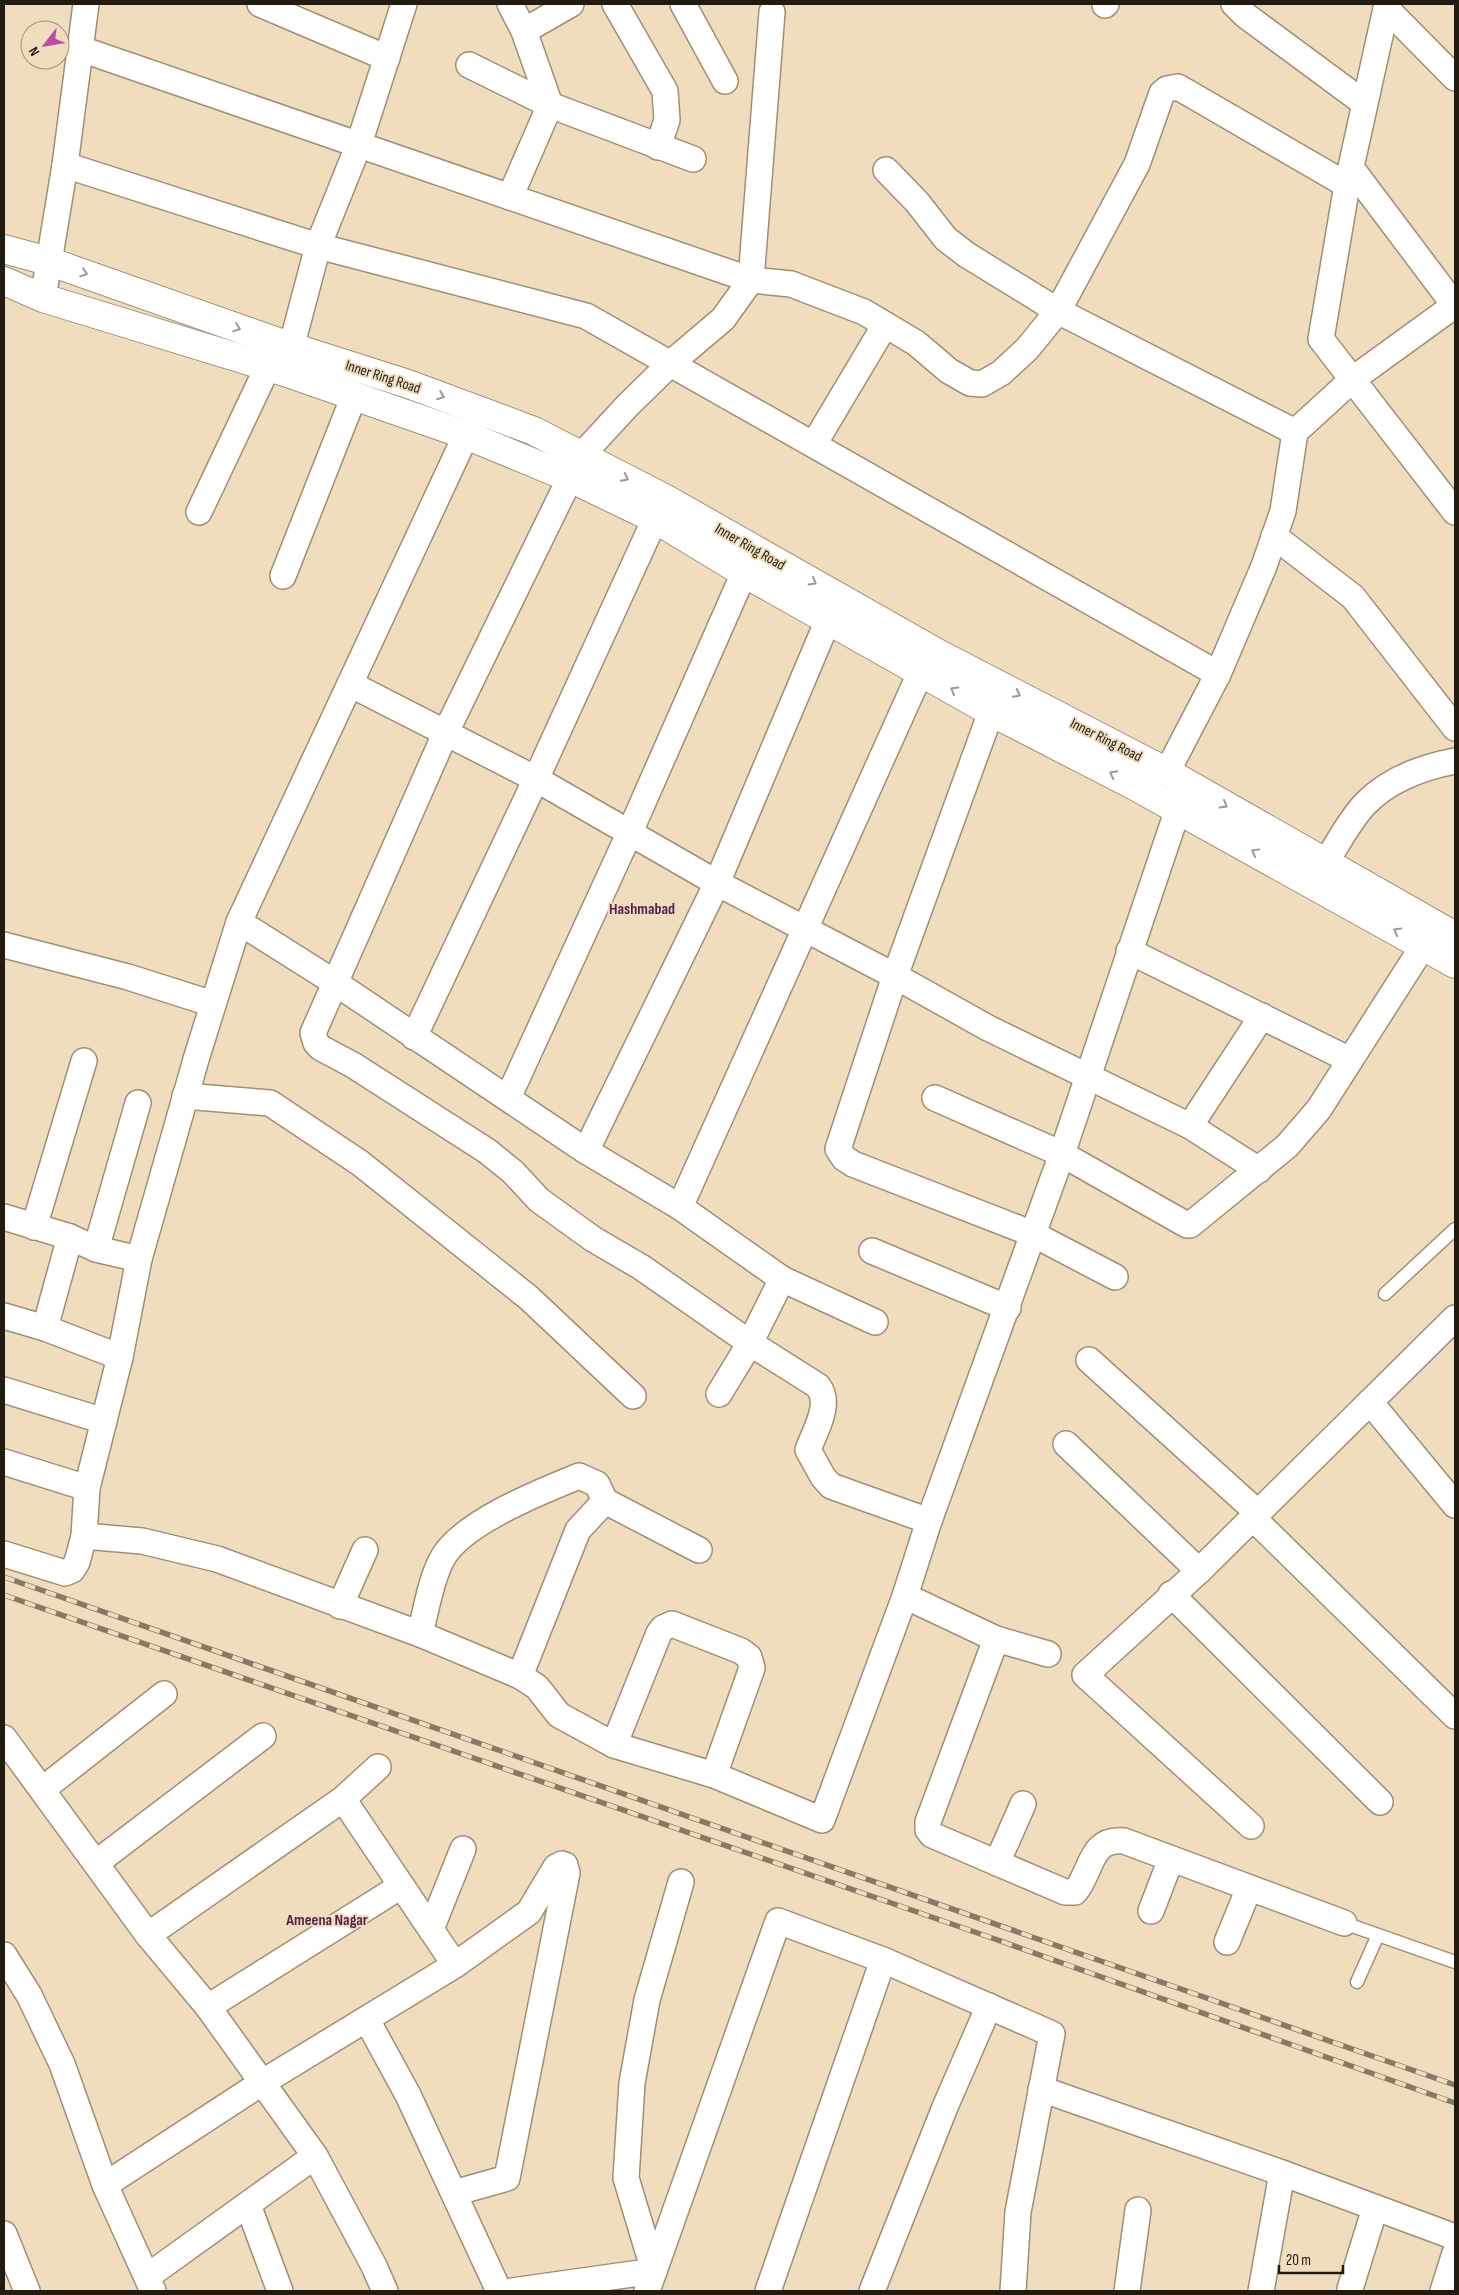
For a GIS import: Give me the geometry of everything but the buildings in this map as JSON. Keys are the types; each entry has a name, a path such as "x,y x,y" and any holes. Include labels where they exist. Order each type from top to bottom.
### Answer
{"highway":[{"name":"Inner Ring Road","path":"4,249 48,261 281,362 354,396 466,435 576,467 674,504 939,654 1177,778 1455,936"},
{"name":"Inner Ring Road","path":"4,281 43,298 281,362 408,384 534,431 576,467 655,520 744,573 990,712 1176,809 1455,964"}],"street":[{"path":"43,298 65,165 86,4"},
{"path":"260,4 387,58"},
{"path":"199,512 281,362 318,246 359,144 404,4"},
{"path":"510,4 524,31 550,104 510,197"},
{"path":"524,31 571,4"},
{"path":"615,4 665,90 667,120 658,147"},
{"path":"683,4 724,80"},
{"path":"1234,4 1245,15 1364,103"},
{"path":"1386,6 1364,103 1321,339 1455,512"},
{"path":"1386,6 1455,78"},
{"path":"772,12 751,280 723,319 671,362 627,406 576,467 445,734 313,1033 316,1043 321,1048 353,1065 487,1151 513,1172 539,1200 593,1239 641,1267 750,1343 818,1386 823,1393 825,1404 808,1450 823,1478 831,1486 929,1521"},
{"path":"81,49 751,280 791,284 864,312 916,343 949,370 970,383 982,384 1001,373 1027,349 1058,311 1137,164 1162,92 1178,87 1350,177 1455,305 1353,379 1295,432 1283,511 1264,566 1218,674 1177,778 1176,809 1089,1076 1008,1308 929,1521 905,1596 822,1820 714,1774 614,1745 559,1715 537,1687 520,1676 420,1634 217,1559 142,1541 84,1536"},
{"path":"468,64 550,104 693,159"},
{"path":"65,165 318,246 586,316 671,362 1218,674"},
{"path":"886,170 917,202 946,239 1058,311 1295,432"},
{"path":"814,444 885,325"},
{"path":"282,576 354,396"},
{"path":"4,1554 65,1573 72,1570 78,1562 84,1536 87,1488 120,1357 138,1259 185,1096 239,922 466,435"},
{"path":"414,1037 536,779 655,520"},
{"path":"1274,536 1353,597 1455,728"},
{"path":"508,1098 629,834 744,573"},
{"path":"586,1151 717,883 828,620"},
{"path":"680,1207 921,672"},
{"path":"350,684 536,779 717,883 895,976 988,1028 1190,1126 1259,1170"},
{"path":"990,712 895,976 838,1144 840,1154 853,1164 1033,1234 1115,1277"},
{"path":"1325,863 1365,804 1382,789 1403,776 1455,761"},
{"path":"239,922 334,982 586,1151 680,1207 782,1279 875,1322"},
{"path":"4,945 128,977 213,1004"},
{"path":"935,1098 1062,1154 1187,1225 1195,1222 1287,1146 1319,1109 1423,946"},
{"path":"1129,951 1350,1060"},
{"path":"1190,1126 1262,1016"},
{"path":"34,1227 84,1061"},
{"path":"185,1096 270,1103 360,1163 529,1298 633,1396"},
{"path":"96,1249 138,1103"},
{"path":"4,1217 70,1237 96,1249 138,1259"},
{"path":"46,1328 70,1237"},
{"path":"872,1251 1008,1308"},
{"path":"719,1394 750,1343 782,1279"},
{"path":"4,1316 46,1328 120,1357"},
{"path":"1251,1826 1085,1675 1171,1594 1199,1571 1455,1318"},
{"path":"1089,1360 1255,1515 1455,1716"},
{"path":"4,1390 104,1420"},
{"path":"1370,1402 1455,1505"},
{"path":"1066,1444 1199,1571"},
{"path":"4,1462 87,1488"},
{"path":"420,1634 440,1561 449,1548 466,1534 517,1501 579,1476 597,1484 605,1501 699,1550"},
{"path":"520,1676 578,1530 605,1501"},
{"path":"340,1606 365,1550"},
{"path":"1171,1594 1380,1802"},
{"path":"905,1596 996,1639 1048,1654"},
{"path":"614,1745 659,1633 663,1628 672,1624 741,1651 749,1657 752,1668 714,1774"},
{"path":"996,1639 928,1822 928,1830 932,1835 1065,1892 1075,1892 1084,1882 1093,1857 1102,1844 1112,1840 1124,1841 1344,1922"},
{"path":"43,1789 164,1694"},
{"path":"96,1863 263,1736"},
{"path":"4,1738 148,1935 208,2007 316,2156 374,2266 385,2291"},
{"path":"148,1935 344,1799 378,1767"},
{"path":"344,1799 455,1965"},
{"path":"997,1863 1023,1804"},
{"path":"431,1930 463,1849"},
{"path":"1150,1911 1171,1859"},
{"path":"105,2185 263,2082 455,1965 529,1912 556,1868 559,1865 565,1865 567,1873 507,2178 454,2193"},
{"path":"651,2281 626,2178 632,2083 647,2000 681,1882"},
{"path":"208,2007 402,1886"},
{"path":"1226,1942 1249,1888"},
{"path":"651,2281 778,1921 882,1960 1052,2034 1018,2212 1013,2291"},
{"path":"4,1955 29,1996 62,2064 105,2185 151,2284 248,2206 316,2156"},
{"path":"768,2291 882,1960"},
{"path":"872,2291 945,2107 989,2006"},
{"path":"367,2020 408,2095 499,2291"},
{"path":"1041,2089 1282,2173 1455,2238"},
{"path":"1260,2291 1282,2173"},
{"path":"248,2206 280,2291"},
{"path":"1350,2289 1375,2208"},
{"path":"1127,2291 1138,2210"},
{"path":"4,2234 27,2291"},
{"path":"1444,2291 1455,2253"},
{"path":"512,2291 651,2281"}],"lane":[{"path":"1385,1294 1455,1229"},
{"path":"1344,1922 1455,1962"},
{"path":"1357,1982 1378,1935"}],"railway":[{"path":"4,1577 1455,2085"},
{"path":"4,1595 992,1938 1455,2103"}],"district":[{"name":"Hashmabad","path":"642,909"},
{"name":"Ameena Nagar","path":"327,1920"}]}
